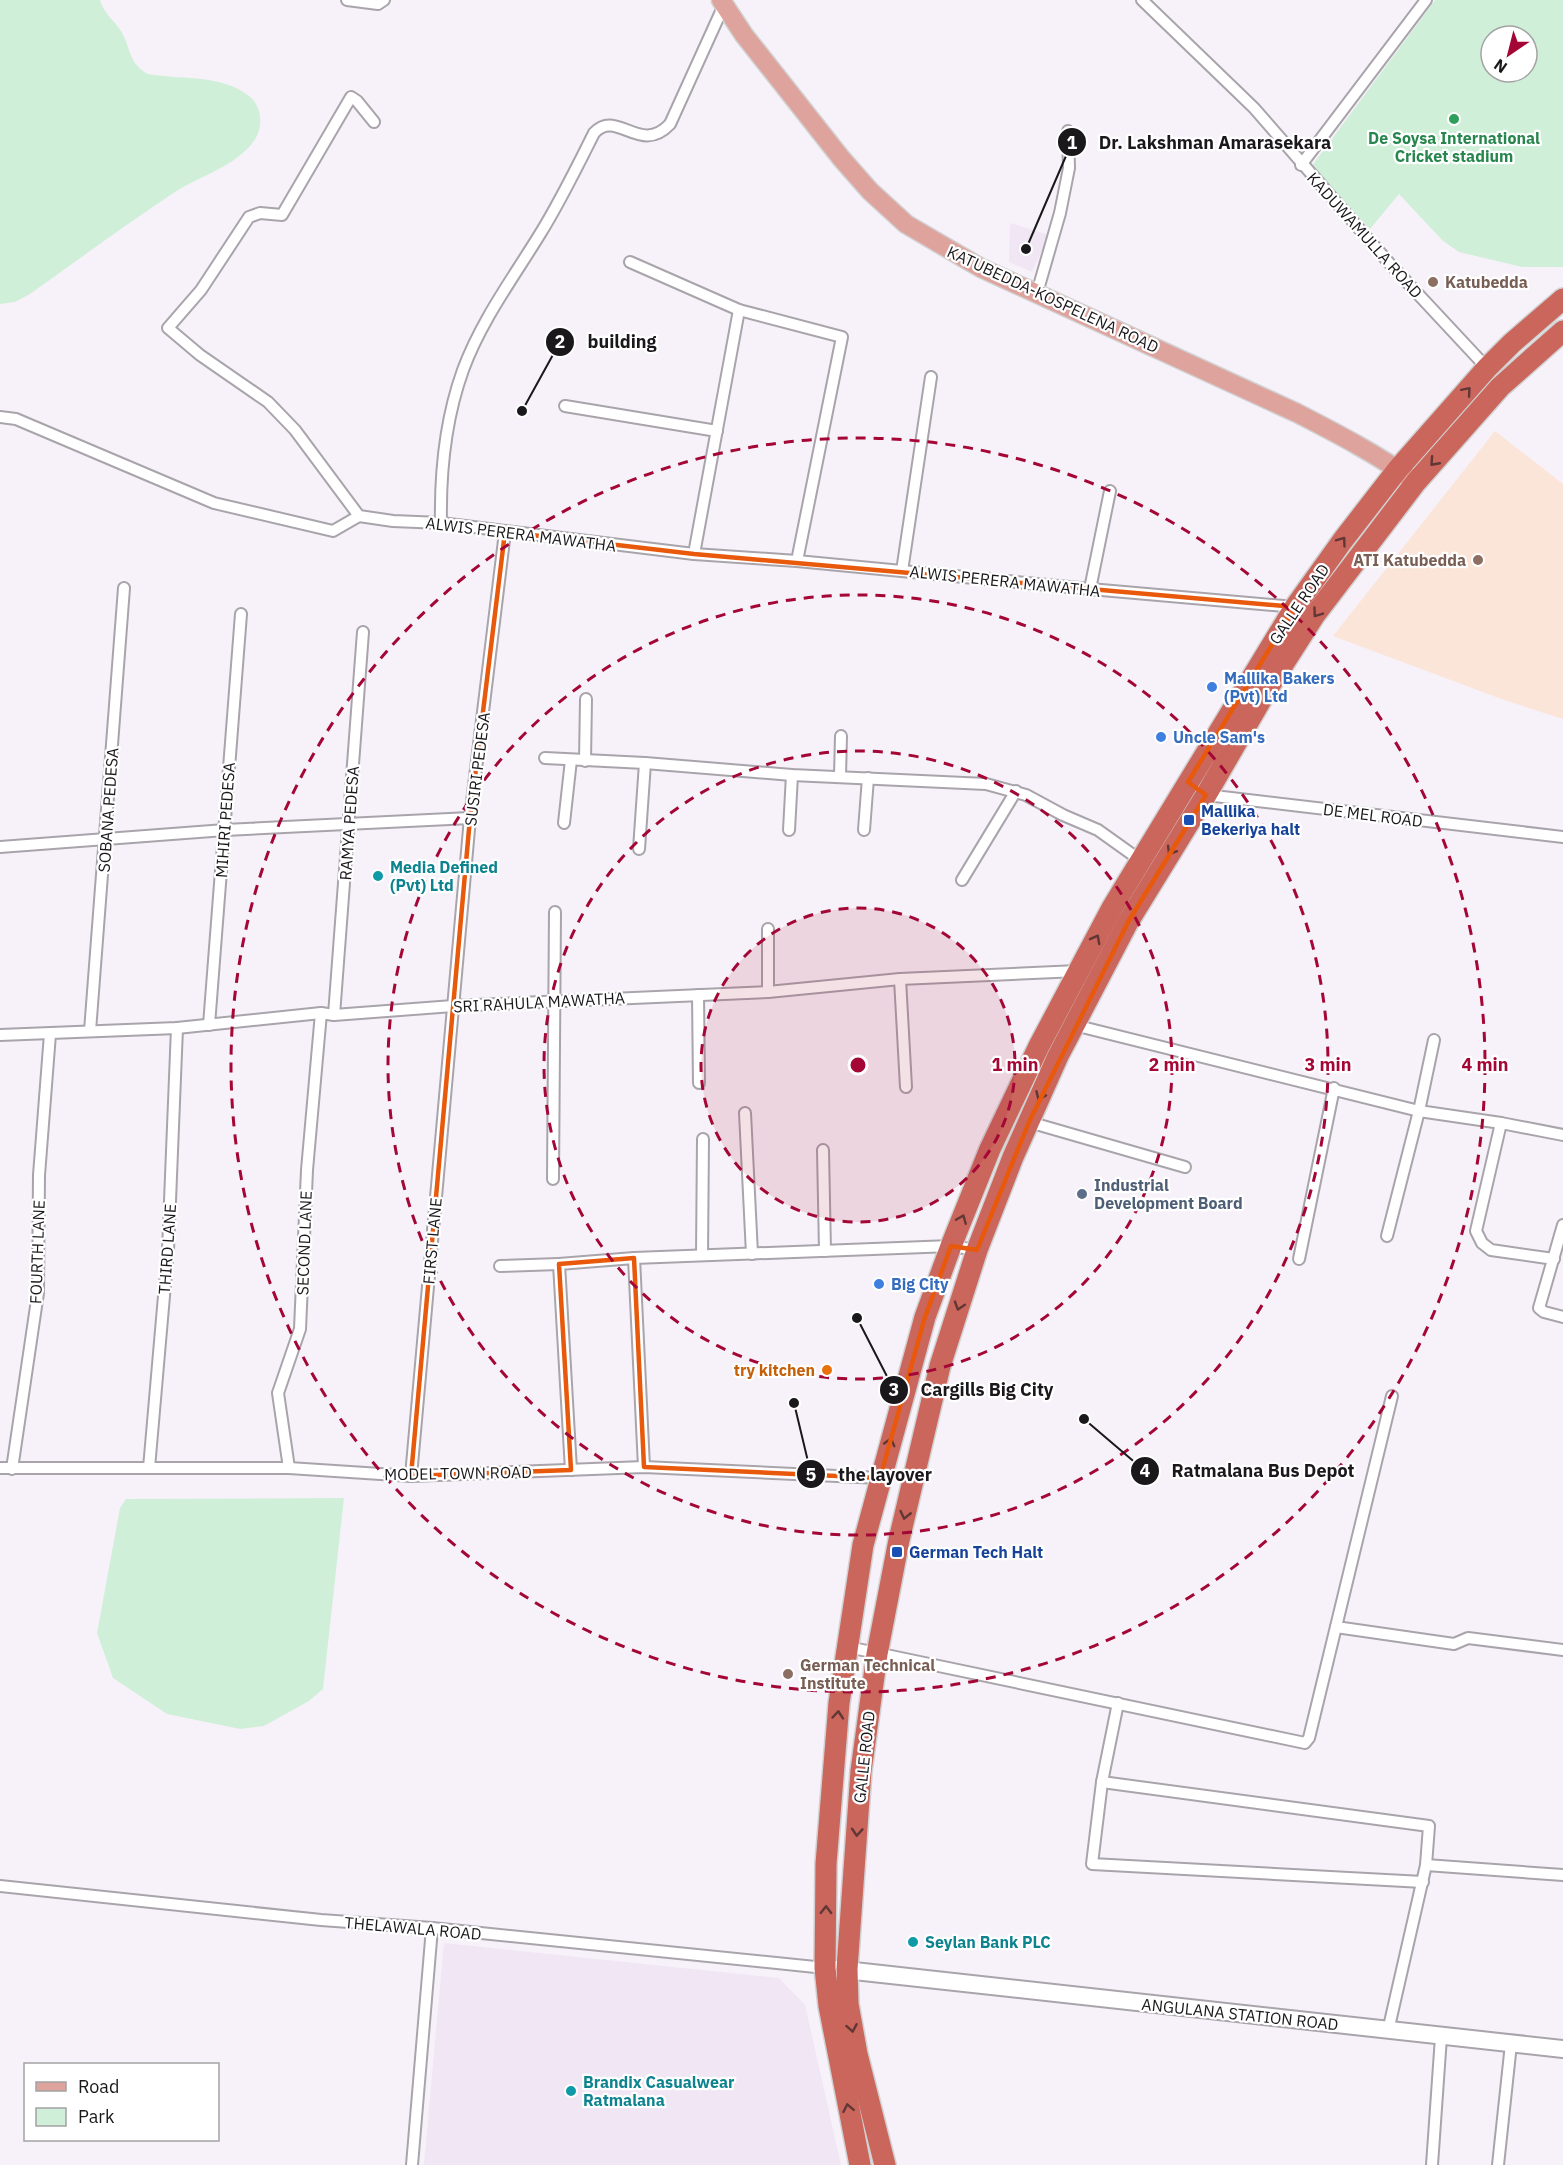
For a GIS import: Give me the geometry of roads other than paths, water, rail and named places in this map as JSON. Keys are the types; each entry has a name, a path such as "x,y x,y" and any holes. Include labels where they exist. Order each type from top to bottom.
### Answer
{"highway":[{"name":"GALLE ROAD","path":"860,2165 837,2047 825,1968 826,1864 839,1702 863,1545 925,1317 951,1246 990,1149 1078,971 1140,861 1295,607 1398,469 1486,369 1563,299"},
{"path":"1416,482 1500,387 1563,331"},
{"name":"GALLE ROAD","path":"885,2165 857,2054 848,2004 847,1970 861,1771 877,1654 899,1540 940,1366 977,1250 1029,1122 1058,1056 1128,922 1268,688 1314,616 1416,482"}],"main road":[{"name":"KATUBEDDA-KOSPELENA ROAD","path":"723,2 744,35 841,158 906,224 981,268 1297,413 1348,439 1416,482"}],"street":[{"path":"347,0 378,4 384,0"},
{"name":"KADUWAMULLA ROAD","path":"1142,0 1254,108 1301,165 1486,369"},
{"path":"1301,165 1426,0"},
{"path":"441,524 440,486 444,444 454,399 471,352 502,294 542,232 599,127 615,125 635,134 647,135 662,132 670,124 723,2"},
{"path":"0,417 16,419 214,503 333,531 359,516 295,430 268,402 200,355 168,328 201,290 249,217 260,213 282,215 351,97 374,122"},
{"path":"1037,293 1060,213 1069,168 1068,131"},
{"path":"630,262 739,310 842,336 797,561"},
{"path":"694,554 739,310"},
{"path":"902,571 931,377"},
{"path":"565,406 717,430"},
{"path":"1090,590 1110,491"},
{"name":"ALWIS PERERA MAWATHA","path":"359,516 694,554 797,561 1090,590 1295,607"},
{"name":"SUSIRI PEDESA","path":"453,1006 470,818 505,532"},
{"name":"SOBANA PEDESA","path":"90,1031 124,588"},
{"name":"MIHIRI PEDESA","path":"209,1025 241,614"},
{"name":"RAMYA PEDESA","path":"334,1015 363,632"},
{"path":"585,761 586,699"},
{"path":"840,735 840,776"},
{"path":"545,758 792,775 986,784 1016,791 1062,815 1098,830 1140,861"},
{"path":"564,823 571,760"},
{"path":"639,849 645,764"},
{"path":"789,830 792,775"},
{"path":"864,830 868,778"},
{"name":"DE MEL ROAD","path":"1188,782 1206,795 1563,837"},
{"path":"962,880 1016,791"},
{"path":"0,847 225,830 470,818"},
{"path":"553,1179 555,912"},
{"path":"768,929 768,992"},
{"name":"SRI RAHULA MAWATHA","path":"0,1035 177,1028 321,1013 334,1015 453,1006 768,992 900,979 1078,971"},
{"path":"900,979 906,1087"},
{"path":"698,995 699,1083"},
{"name":"FIRST LANE","path":"411,1476 453,1006"},
{"name":"SECOND LANE","path":"289,1468 278,1393 300,1329 307,1170 321,1013"},
{"path":"1074,1025 1419,1111 1563,1135"},
{"name":"THIRD LANE","path":"149,1468 168,1250 177,1028"},
{"name":"FOURTH LANE","path":"12,1468 38,1293 39,1175 50,1034"},
{"path":"1387,1236 1419,1111 1434,1040"},
{"path":"1299,1258 1334,1088"},
{"path":"745,1113 752,1254"},
{"path":"1029,1122 1185,1167"},
{"path":"1501,1123 1476,1231 1482,1243 1491,1250 1554,1259"},
{"path":"702,1255 703,1139"},
{"path":"823,1150 825,1251"},
{"path":"1563,1225 1539,1308 1544,1312 1563,1317"},
{"path":"500,1266 634,1258 951,1246 977,1250"},
{"path":"634,1258 644,1467"},
{"path":"559,1264 571,1470"},
{"path":"848,1647 1305,1743 1309,1738 1392,1396"},
{"name":"MODEL TOWN ROAD","path":"0,1468 289,1468 411,1476 644,1467 880,1478"},
{"path":"1336,1627 1454,1644 1468,1638 1563,1650"},
{"path":"1118,1702 1102,1782 1091,1861 1095,1865 1270,1872 1423,1882"},
{"path":"1102,1782 1425,1824 1430,1829 1426,1865 1389,2031"},
{"path":"1426,1865 1563,1875"},
{"name":"THELAWALA ROAD","path":"0,1886 321,1920 432,1928 825,1968"},
{"path":"412,2165 432,1928"},
{"path":"825,1968 847,1970"},
{"name":"ANGULANA STATION ROAD","path":"847,1970 1563,2049"},
{"path":"1432,2165 1441,2037"},
{"path":"1498,2165 1511,2044"}],"place":[{"name":"De Soysa International Cricket stadium","path":"1454,119"},
{"name":"Dr. Lakshman Amarasekara","path":"1026,249"},
{"name":"Katubedda","path":"1433,282"},
{"name":"building","path":"522,411"},
{"name":"ATI Katubedda","path":"1478,560"},
{"name":"Mallika Bakers (Pvt) Ltd","path":"1212,687"},
{"name":"Uncle Sam's","path":"1161,737"},
{"name":"Mallika Bekeriya halt","path":"1189,820"},
{"name":"Media Defined (Pvt) Ltd","path":"378,876"},
{"name":"Industrial Development Board","path":"1082,1194"},
{"name":"Big City","path":"879,1284"},
{"name":"Cargills Big City","path":"857,1318"},
{"name":"try kitchen","path":"827,1370"},
{"name":"the layover","path":"794,1403"},
{"name":"Ratmalana Bus Depot","path":"1084,1419"},
{"name":"German Tech Halt","path":"897,1552"},
{"name":"German Technical Institute","path":"788,1674"},
{"name":"Seylan Bank PLC","path":"913,1942"},
{"name":"Brandix Casualwear Ratmalana","path":"571,2091"}]}
